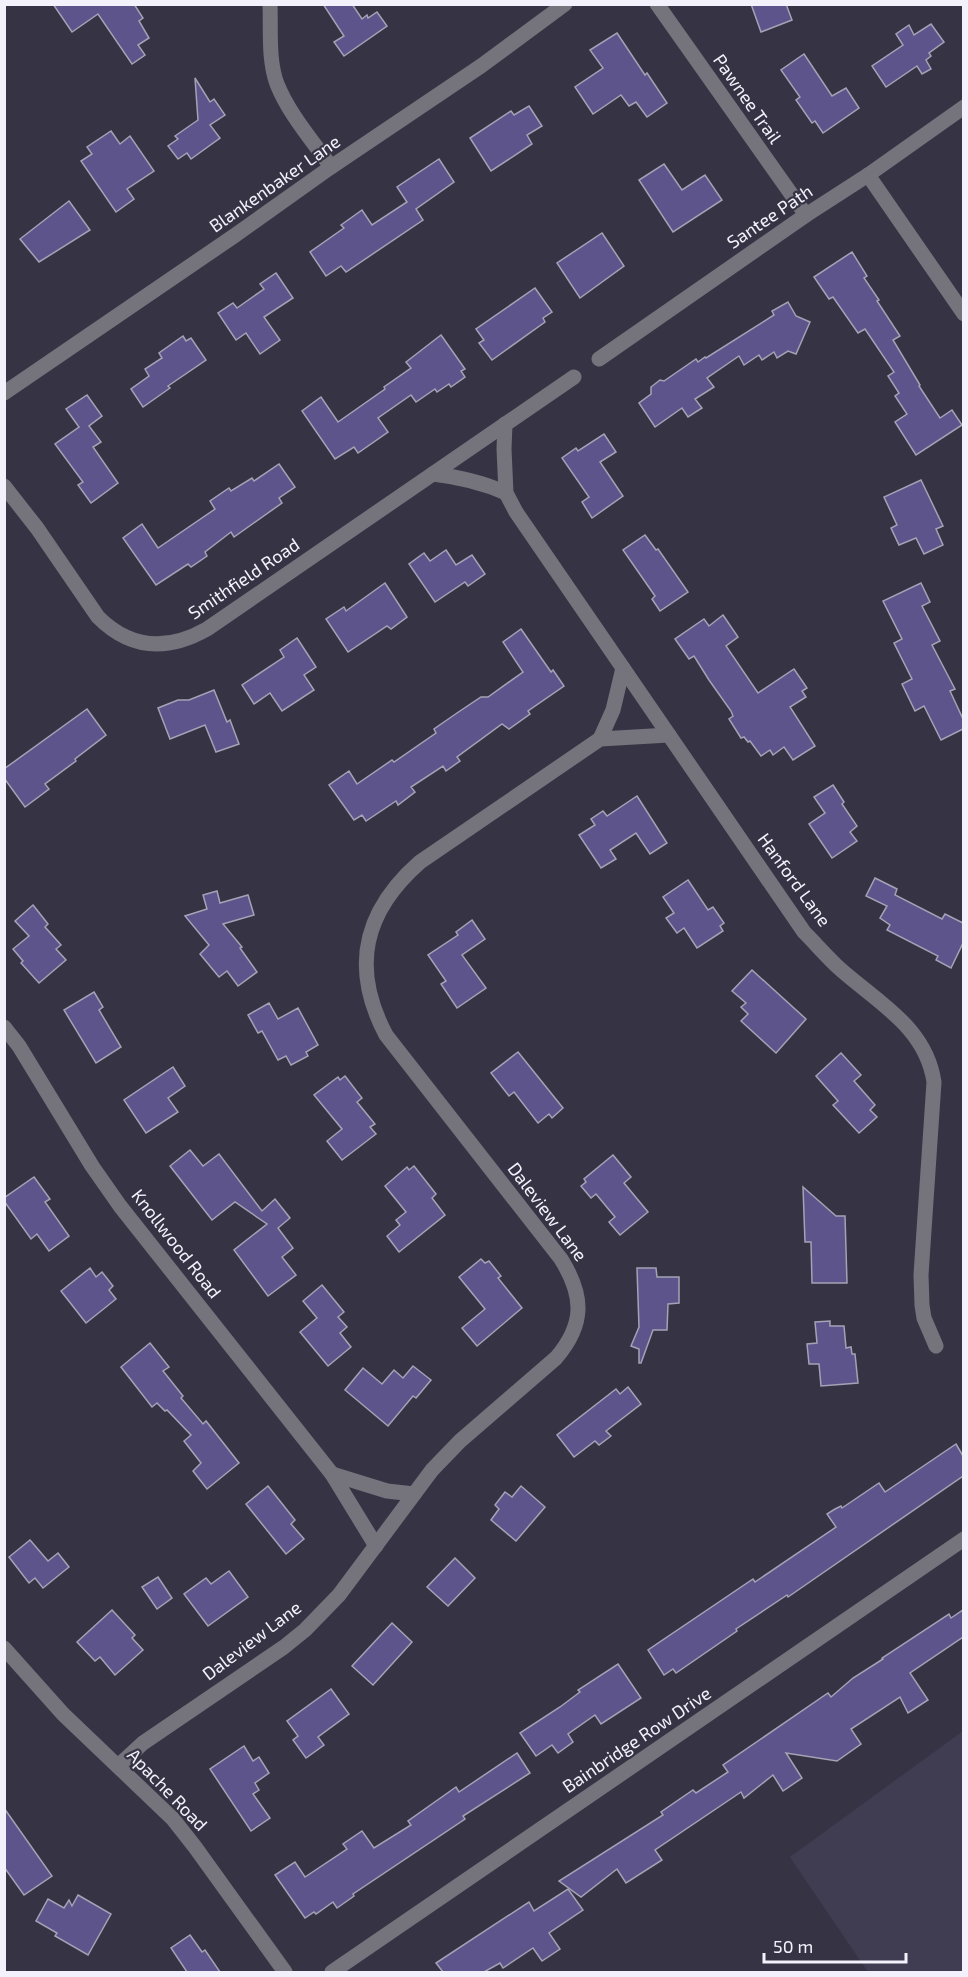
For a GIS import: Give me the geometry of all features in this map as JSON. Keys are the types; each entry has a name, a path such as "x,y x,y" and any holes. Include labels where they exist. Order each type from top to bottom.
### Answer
{"street":[{"path":"270,4 272,48 277,83 292,111 331,166"},
{"name":"Blankenbaker Lane","path":"4,393 234,236 331,166 482,66 565,4"},
{"name":"Pawnee Trail","path":"657,4 806,215"},
{"name":"Santee Path","path":"599,359 806,215 868,175 963,107"},
{"path":"868,175 963,314"},
{"path":"505,424 574,377"},
{"name":"Smithfield Road","path":"4,486 37,528 98,617 109,627 136,641 154,644 180,641 207,629 505,424"},
{"name":"Hanford Lane","path":"505,424 506,493 516,512 804,932 839,968 903,1022 926,1052 934,1082 921,1285 924,1318 936,1347"},
{"path":"433,474 461,477 488,484 506,493"},
{"path":"623,668 613,710 600,739 669,735"},
{"name":"Daleview Lane","path":"118,1766 143,1743 284,1647 305,1630 339,1595 432,1470 460,1441 556,1358 568,1344 576,1327 578,1303 573,1278 561,1259 387,1035 379,1021 369,991 366,968 374,921 385,899 400,879 429,855 600,739"},
{"name":"Knollwood Road","path":"4,1027 24,1054 92,1166 120,1206 332,1473 376,1546"},
{"path":"332,1473 387,1491 414,1494"},
{"name":"Bainbridge Row Drive","path":"332,1972 963,1539"},
{"name":"Apache Road","path":"4,1648 63,1714 172,1819 195,1847 285,1972"}],"shaded area":[{"path":"963,1731 963,1972 868,1972 790,1857"}],"building":[{"path":"53,4 134,4 143,18 139,21 149,38 138,45 145,55 132,64 98,14 72,32"},
{"path":"323,4 352,4 362,19 377,12 387,26 344,56 334,42 344,36"},
{"path":"751,4 786,4 792,20 761,32"},
{"path":"931,24 944,42 929,53 931,56 926,60 931,69 922,74 917,66 886,87 872,66 903,45 896,34 909,25 914,35"},
{"path":"617,33 667,103 647,117 636,102 629,106 621,95 593,114 575,87 603,68 590,50"},
{"path":"804,54 832,96 846,88 859,108 823,133 815,121 812,123 796,100 800,97 781,70"},
{"path":"195,78 210,102 214,99 225,115 210,125 220,138 191,159 187,153 178,159 168,146 178,139 175,136 198,120"},
{"path":"529,106 542,126 527,135 532,144 491,171 470,138 511,111 514,115"},
{"path":"111,131 120,144 130,136 154,171 127,189 134,199 116,212 81,161 92,154 87,147"},
{"path":"439,159 454,182 416,209 423,220 346,272 341,266 326,276 310,252 344,228 341,225 362,210 372,225 407,202 397,187"},
{"path":"664,164 682,190 705,175 722,200 673,232 639,180"},
{"path":"69,201 90,230 39,262 20,239"},
{"path":"602,233 624,266 580,298 557,263"},
{"path":"852,252 867,276 864,278 879,300 877,301 900,336 893,340 919,386 940,418 952,410 962,425 916,455 895,422 907,414 895,396 899,393 888,376 894,372 865,329 858,333 833,297 829,299 814,277"},
{"path":"276,273 293,298 264,317 280,340 260,354 246,333 236,340 218,313 233,303 237,308 264,289 260,284"},
{"path":"535,288 552,312 543,318 545,322 492,360 479,343 484,340 476,329"},
{"path":"788,302 796,316 810,322 796,354 788,351 777,358 774,352 762,360 759,355 744,365 739,356 707,378 714,387 695,399 702,408 688,417 682,408 655,427 639,403 651,394 651,387 696,359 698,362 706,358 774,315 772,311"},
{"path":"441,335 465,369 461,371 465,377 451,387 449,384 437,392 435,389 416,402 411,395 378,418 388,432 358,453 354,447 335,459 302,411 321,397 338,422 411,368 406,362"},
{"path":"183,336 186,341 191,338 206,360 168,386 170,388 143,407 131,389 149,376 145,369 162,358 159,353"},
{"path":"87,395 102,416 89,426 101,442 93,447 118,483 91,503 78,485 83,482 55,444 79,427 66,409"},
{"path":"604,434 616,452 600,462 623,496 592,518 582,502 589,497 562,458 576,448 578,451"},
{"path":"279,464 295,487 279,498 282,503 234,537 231,532 205,552 207,556 191,567 188,564 156,585 123,538 142,524 158,548 215,509 210,501 229,488 231,491 252,478 254,481"},
{"path":"921,480 943,526 936,529 943,545 924,554 916,538 899,545 891,528 897,525 884,497"},
{"path":"645,535 656,550 658,549 688,592 660,611 652,599 655,596 623,550"},
{"path":"446,550 456,565 472,555 485,574 468,586 465,582 435,602 409,564 424,553 430,561"},
{"path":"385,583 407,617 391,629 387,626 348,652 326,619 344,607 346,611"},
{"path":"921,583 930,602 922,606 940,641 932,645 955,689 950,691 963,719 963,729 941,740 924,706 915,711 902,684 912,679 894,643 902,639 883,601"},
{"path":"723,615 738,637 726,646 758,693 794,669 807,688 802,691 806,697 790,707 815,746 793,760 784,747 773,755 770,750 761,756 750,741 748,742 744,737 741,738 729,719 733,716 731,711 694,656 689,659 675,639 704,619 709,626"},
{"path":"521,629 551,672 553,670 564,686 528,711 530,714 509,729 502,724 457,757 460,761 446,771 443,766 411,787 415,792 398,805 396,801 366,821 362,815 354,820 329,785 349,771 357,784 436,733 434,729 457,713 481,697 488,697 523,672 503,642"},
{"path":"297,638 316,667 304,675 314,690 282,711 270,693 254,704 242,685 284,657 280,650"},
{"path":"214,690 227,722 230,720 239,744 216,752 205,725 170,739 158,708 178,700 189,700"},
{"path":"87,709 106,735 45,784 49,789 25,807 4,778 4,769"},
{"path":"833,785 844,802 842,804 857,826 850,832 857,841 832,858 809,824 825,813 814,797"},
{"path":"637,796 667,843 650,854 636,833 610,850 616,859 601,868 579,835 595,825 591,819 603,811 607,816"},
{"path":"875,878 897,889 895,895 942,919 945,914 963,923 963,943 951,968 936,960 938,956 887,930 890,925 880,918 887,906 866,896"},
{"path":"688,880 708,910 713,907 724,923 720,926 723,931 697,948 684,928 677,933 666,918 674,913 663,897"},
{"path":"217,891 220,903 248,895 254,915 223,924 242,947 240,948 257,972 238,986 227,971 219,977 200,954 209,945 185,916 207,909 203,895"},
{"path":"33,905 48,924 45,927 61,945 56,949 66,960 39,983 21,963 23,961 13,949 29,936 15,921"},
{"path":"472,920 485,939 462,955 486,988 457,1008 441,984 446,981 428,955 458,935 456,932"},
{"path":"752,970 806,1019 776,1053 741,1021 748,1014 741,1007 746,1003 732,991"},
{"path":"94,992 103,1007 99,1010 121,1047 96,1063 64,1010"},
{"path":"269,1003 278,1019 298,1008 318,1045 306,1052 308,1056 291,1065 286,1056 278,1060 262,1031 258,1033 248,1015"},
{"path":"518,1052 563,1108 552,1118 549,1114 538,1123 514,1092 509,1096 491,1073"},
{"path":"841,1053 861,1075 854,1081 875,1105 870,1110 877,1117 859,1133 833,1105 838,1101 816,1076"},
{"path":"173,1067 185,1086 168,1098 178,1112 146,1133 124,1100"},
{"path":"345,1076 362,1098 357,1102 375,1124 370,1127 376,1134 342,1160 327,1141 342,1129 314,1095 338,1077 340,1080"},
{"path":"190,1150 203,1166 219,1154 262,1211 275,1199 290,1218 278,1228 293,1248 282,1257 296,1275 268,1296 234,1250 267,1224 235,1202 212,1220 170,1166"},
{"path":"613,1155 631,1177 624,1183 648,1212 620,1235 609,1222 615,1217 596,1194 591,1198 581,1186 586,1182 584,1179"},
{"path":"414,1166 436,1194 432,1198 445,1215 399,1252 387,1236 400,1225 396,1220 406,1212 385,1186 407,1167 409,1170"},
{"path":"34,1177 50,1199 45,1202 69,1236 49,1251 37,1234 31,1239 4,1201 4,1198"},
{"path":"803,1187 836,1216 845,1216 847,1283 812,1283 811,1242 805,1242"},
{"path":"481,1259 485,1263 489,1261 501,1276 498,1278 522,1308 477,1346 462,1328 485,1309 459,1277"},
{"path":"90,1268 96,1277 102,1272 113,1286 109,1290 116,1299 86,1323 61,1291"},
{"path":"637,1268 656,1268 657,1277 679,1277 679,1303 668,1304 667,1330 653,1330 641,1363 639,1363 639,1349 631,1346 639,1327"},
{"path":"322,1285 344,1312 338,1317 347,1327 340,1333 351,1347 328,1366 300,1332 317,1318 303,1301"},
{"path":"830,1321 830,1326 844,1326 846,1348 851,1347 852,1354 855,1354 858,1383 821,1386 819,1364 809,1364 807,1344 817,1343 815,1322"},
{"path":"150,1343 169,1367 163,1371 183,1396 181,1398 203,1424 206,1421 239,1463 207,1489 193,1471 201,1463 184,1441 191,1435 167,1410 165,1411 157,1403 152,1407 121,1367"},
{"path":"413,1366 431,1380 416,1398 413,1396 388,1426 345,1390 363,1368 382,1384 394,1370 403,1378"},
{"path":"628,1387 641,1404 606,1431 611,1436 599,1445 595,1441 574,1457 557,1435 616,1389 620,1394"},
{"path":"956,1444 963,1456 963,1476 788,1597 787,1595 736,1629 737,1631 676,1673 673,1669 664,1675 648,1650 753,1579 755,1582 836,1527 827,1514 841,1506 842,1508 879,1483 885,1492"},
{"path":"268,1486 295,1520 291,1524 304,1539 286,1554 246,1504"},
{"path":"521,1486 545,1507 516,1541 491,1520 499,1509 495,1505 505,1492 512,1497"},
{"path":"30,1540 48,1561 58,1553 69,1567 43,1588 35,1578 29,1583 9,1557"},
{"path":"455,1558 475,1578 448,1606 427,1587"},
{"path":"229,1571 248,1597 208,1626 184,1594 206,1578 211,1584"},
{"path":"158,1577 172,1598 157,1609 142,1587"},
{"path":"112,1610 135,1635 132,1638 143,1650 115,1675 100,1657 95,1661 77,1642"},
{"path":"963,1610 963,1637 910,1673 928,1700 908,1713 900,1697 851,1729 861,1744 837,1761 786,1753 802,1778 783,1791 773,1775 744,1798 741,1792 655,1850 662,1860 626,1883 617,1869 581,1897 559,1881 663,1815 661,1812 693,1790 696,1793 728,1772 723,1765 828,1693 831,1697 882,1658 949,1614 951,1618"},
{"path":"392,1623 412,1642 373,1685 352,1666"},
{"path":"618,1664 641,1698 601,1724 595,1715 568,1734 573,1742 558,1753 552,1745 536,1756 520,1733"},
{"path":"331,1689 349,1714 318,1737 324,1745 306,1758 293,1740 298,1736 287,1721"},
{"path":"244,1746 253,1761 259,1757 269,1773 255,1783 259,1790 253,1794 270,1818 251,1831 210,1769"},
{"path":"517,1753 530,1773 463,1816 465,1819 353,1894 354,1896 337,1908 333,1902 316,1914 314,1912 305,1918 275,1875 295,1862 305,1877 347,1849 343,1844 362,1831 374,1848 411,1825 408,1821 456,1787 459,1792"},
{"path":"4,1808 52,1876 24,1895 4,1867"},
{"path":"568,1889 583,1910 549,1933 560,1949 542,1961 533,1948 503,1968 500,1963 484,1972 443,1972 436,1963 529,1902 534,1911"},
{"path":"78,1895 111,1914 88,1955 55,1936 57,1933 36,1921 48,1899 64,1908 69,1900 72,1906"},
{"path":"190,1935 202,1952 205,1950 220,1972 187,1972 171,1948"}]}
